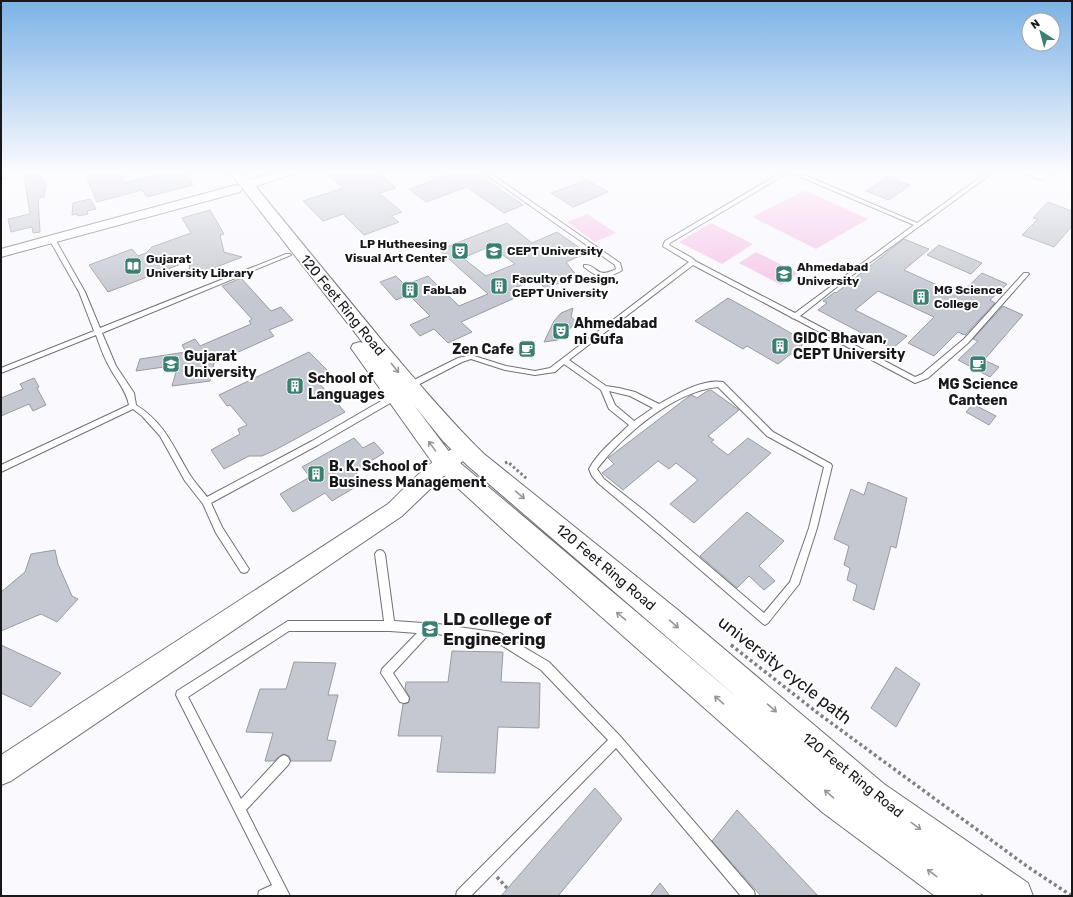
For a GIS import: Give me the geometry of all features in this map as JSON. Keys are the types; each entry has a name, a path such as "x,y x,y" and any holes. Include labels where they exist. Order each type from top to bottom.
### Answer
{"main road":[{"name":"120 Feet Ring Road","path":"259,213 313,290 342,324 403,390 451,436 455,456"},
{"name":"120 Feet Ring Road","path":"268,213 455,456 524,533 834,800 964,896"},
{"name":"120 Feet Ring Road","path":"455,456 476,460 490,470 668,619 873,795 1015,896"}],"street":[{"path":"1,253 146,213"},
{"path":"1,771 395,510 455,456"}],"lane":[{"path":"544,213 618,264 619,270 607,276 600,276 586,266"},
{"path":"717,213 667,242 666,246 794,317 915,380 925,376 966,341 1026,274"},
{"path":"887,213 918,226"},
{"path":"794,317 841,281 936,213"},
{"path":"52,239 82,292 112,366 130,393 133,406 145,414 163,434 188,479 206,502 219,530 244,569"},
{"path":"1,371 288,255"},
{"path":"206,502 315,443 403,390 460,360 471,357 505,368 535,373 552,370 693,262"},
{"path":"565,361 604,388 623,390 639,395 659,408"},
{"path":"720,384 770,434 828,466 813,528 794,584 765,620 689,555 650,519 595,474 593,468 634,425 680,395 706,385 720,384"},
{"path":"604,388 612,407 634,425"},
{"path":"1,469 133,406"},
{"path":"380,554 390,626"},
{"path":"264,896 282,892 181,695 288,626 390,626 428,628 500,638 545,666 616,740 749,896"},
{"path":"404,698 386,673 428,628"},
{"path":"462,896 616,740"},
{"path":"239,809 284,761"}],"path":[{"path":"490,470 508,462 532,483"},
{"name":"university cycle path","path":"725,640 825,718 1028,867 1072,896"}],"shaded area":[{"path":"760,213 855,213 868,219 816,249 752,217"},
{"path":"587,214 616,233 595,242 567,222"},
{"path":"711,223 753,244 722,264 679,242"},
{"path":"756,252 798,273 781,285 739,263"}],"building":[{"path":"39,213 40,232 33,233 32,227 11,232 8,219"},
{"path":"72,213 88,214 78,216 77,214 72,215"},
{"path":"200,213 212,213 224,234 220,235 224,252 242,257 196,275 190,274 189,261 108,292 89,265 132,249 138,256 146,253 152,247 191,233 182,218"},
{"path":"315,213 400,213 391,216 399,222 364,235 343,214 323,221"},
{"path":"1038,213 1072,213 1072,226 1054,247 1022,235 1038,219 1033,218"},
{"path":"507,223 532,243 557,232 587,253 566,262 576,275 546,289 536,279 510,290 517,297 461,322 472,332 448,343 434,329 420,336 410,325 430,316 409,295 396,300 380,282 396,276 405,285 428,276 459,306 488,294 439,250","holes":["491,246 515,264 486,276 463,258"]},
{"name":"MG Science College","path":"904,239 929,249 904,270 959,295 982,273 1007,284 990,300 995,303 965,335 958,332 934,356 908,343 934,317 878,291 855,310 907,336 892,349 818,310 827,303 823,301 835,292 836,293"},
{"path":"939,245 982,263 971,274 927,255"},
{"path":"241,278 271,311 281,307 293,320 269,330 274,336 214,363 210,381 172,386 178,365 136,371 140,359 186,352 182,345 195,339 200,346 251,324 249,321 252,319 222,286"},
{"path":"728,298 806,342 778,364 747,346 743,349 695,321"},
{"path":"1003,306 1023,315 984,360 999,367 990,377 958,360 978,341 973,339"},
{"path":"573,308 571,317 576,321 568,331 558,340 544,342 554,321 561,313"},
{"path":"309,352 333,376 319,383 345,412 277,449 262,456 249,456 224,469 211,450 240,434 238,429 247,425 230,405 227,406 219,395"},
{"path":"34,378 39,387 37,388 46,405 33,411 29,404 1,416 1,398 23,389 20,384"},
{"path":"711,390 739,410 708,436 714,440 711,442 728,455 748,438 771,453 694,523 670,504 698,480 676,463 669,469 658,461 623,490 602,473 614,464 608,458 688,397 692,395 697,398"},
{"path":"973,404 996,416 989,425 966,412"},
{"name":"B. K. School of Business Management","path":"354,438 363,448 374,442 384,453 354,471 364,482 332,501 325,493 293,512 280,494 310,477 302,467"},
{"path":"868,482 907,498 896,548 891,546 874,610 853,600 857,585 847,580 850,568 844,565 849,546 834,539 851,489 864,495"},
{"path":"747,512 784,541 759,566 775,581 764,590 749,576 737,588 700,556"},
{"path":"55,550 58,564 72,596 78,599 57,622 41,614 1,631 1,592 25,572 31,554"},
{"path":"1,645 61,673 31,707 1,693"},
{"path":"452,651 503,652 501,682 540,683 539,728 498,727 495,773 437,772 442,736 398,736 403,704 408,703 410,698 405,689 406,682 448,682"},
{"path":"294,662 336,663 328,695 338,695 327,740 336,741 331,761 291,761 289,756 283,754 274,761 265,761 273,733 246,732 260,689 286,689"},
{"path":"896,667 920,684 896,727 871,708"},
{"path":"595,788 622,819 558,896 501,896"},
{"path":"737,810 818,896 761,896 712,841"},
{"path":"660,883 670,896 650,896"}],"place":[{"name":"LP Hutheesing Visual Art Center","path":"460,251"},
{"name":"CEPT University","path":"494,251"},
{"name":"Gujarat University Library","path":"133,266"},
{"name":"Ahmedabad University","path":"784,274"},
{"name":"Faculty of Design, CEPT University","path":"499,286"},
{"name":"FabLab","path":"410,290"},
{"name":"MG Science College","path":"921,297"},
{"name":"Ahmedabad ni Gufa","path":"561,331"},
{"name":"GIDC Bhavan, CEPT University","path":"780,346"},
{"name":"Zen Cafe","path":"527,349"},
{"name":"Gujarat University","path":"171,364"},
{"name":"MG Science Canteen","path":"978,364"},
{"name":"School of Languages","path":"295,386"},
{"name":"B. K. School of Business Management","path":"316,474"},
{"name":"LD college of Engineering","path":"430,629"}]}
